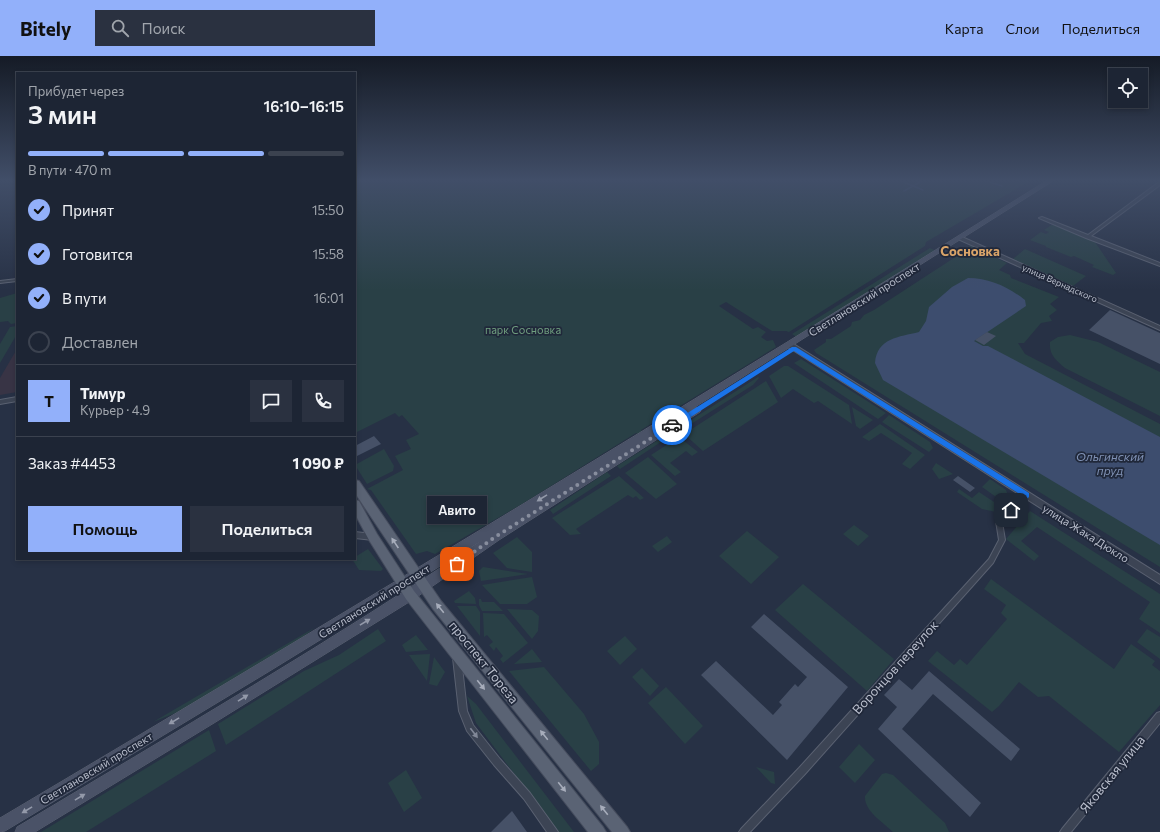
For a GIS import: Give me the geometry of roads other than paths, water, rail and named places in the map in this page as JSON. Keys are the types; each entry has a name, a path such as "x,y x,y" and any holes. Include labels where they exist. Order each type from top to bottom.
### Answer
{"main road":[{"name":"Светлановский проспект","path":"22,832 210,719 410,595 495,537 995,217"},
{"name":"Светлановский проспект","path":"962,239 998,217"},
{"name":"Светлановский проспект","path":"0,826 792,347"},
{"name":"проспект Тореза","path":"356,485 437,605 622,832"},
{"name":"проспект Тореза","path":"356,506 373,537 410,595 598,832"}],"street":[{"path":"1088,237 1114,217"},
{"path":"1041,218 1160,265"},
{"name":"улица Вернадского","path":"962,239 1160,328"},
{"path":"0,282 16,280"},
{"name":"улица Жака Дюкло","path":"792,347 1160,580"},
{"path":"0,402 16,399"},
{"name":"Воронцов переулок","path":"744,832 802,771 991,561 1002,540 999,520 1026,495"},
{"path":"356,535 373,537"},
{"path":"457,655 463,711 470,728 527,796 553,832"},
{"name":"Яковская улица","path":"1065,832 1160,716"}],"water":[{"name":"Ольгинский пруд","path":"968,278 976,278 1005,287 1025,300 1026,306 974,341 983,346 988,346 1160,437 1160,545 883,380 875,363 880,348 890,340 897,337 919,332 926,321 929,307 952,287"}],"place":[{"name":"Авито","path":"457,564"}],"district":[{"name":"Сосновка","path":"970,251"}],"park label":[{"name":"парк Сосновка","path":"523,329"}]}
